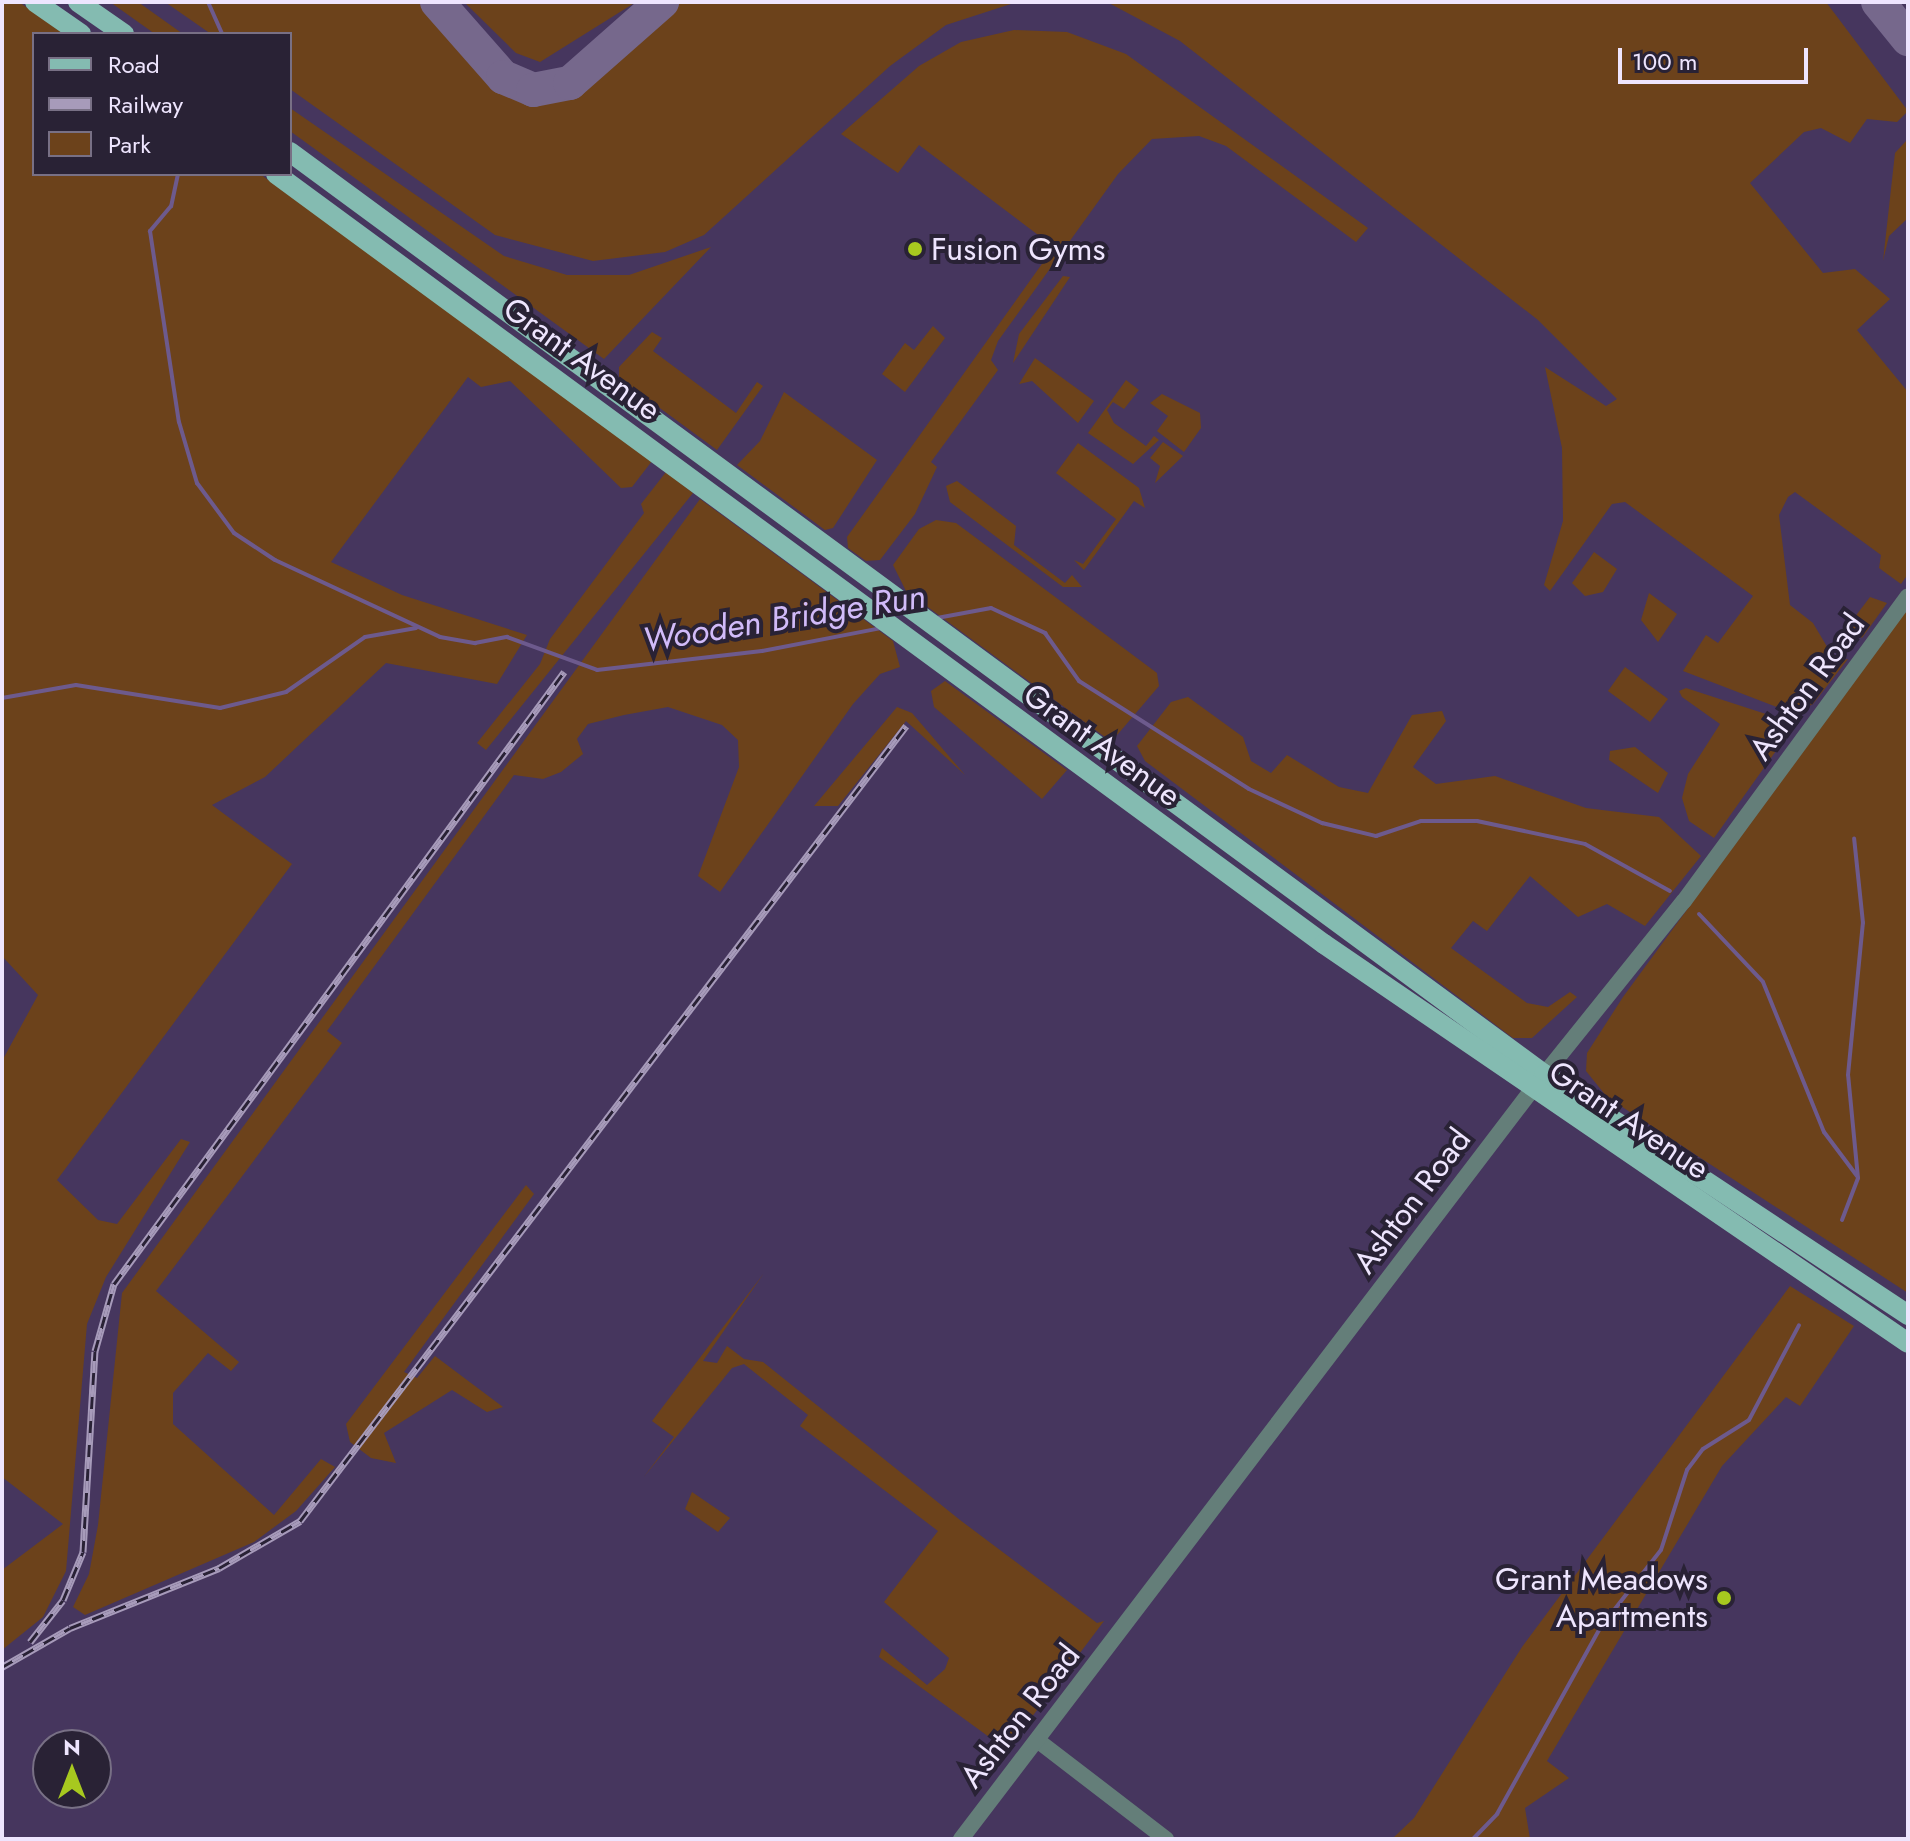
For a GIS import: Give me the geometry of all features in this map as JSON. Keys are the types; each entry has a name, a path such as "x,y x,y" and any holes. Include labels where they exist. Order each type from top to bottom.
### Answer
{"main road":[{"path":"35,2 78,32"},
{"path":"78,2 121,32"},
{"name":"Grant Avenue","path":"292,153 1219,837 1538,1082 1774,1254 1908,1343"},
{"name":"Grant Avenue","path":"279,176 1204,858 1538,1082 1908,1315"},
{"path":"731,508 771,521 816,551 826,549"},
{"path":"1204,858 1219,837"},
{"path":"1774,1254 1787,1237"}],"street":[{"name":"Ashton Road","path":"961,1839 1538,1082 1684,901 1908,596"},
{"path":"1037,1740 1166,1839"}],"green space":[{"path":"2,2 19,2 61,32 32,32 32,176 263,176 652,461 632,487 621,488 510,381 481,387 468,377 331,562 402,595 527,635 497,684 386,663 265,777 212,805 292,864 57,1180 98,1220 117,1224 181,1139 190,1142 106,1277 87,1324 66,1571 43,1617 2,1650 2,1570 63,1524 2,1477 2,1061 38,995 2,956"},
{"path":"110,2 138,2 180,32 152,32"},
{"path":"165,2 418,2 483,78 535,103 587,85 680,2 1017,2 946,25 890,66 704,235 665,252 593,261 495,235 292,90 292,32 208,32"},
{"path":"464,2 636,2 540,62 516,53"},
{"path":"1107,2 1826,2 1908,111 1897,122 1867,119 1850,143 1821,128 1804,132 1750,183 1823,273 1855,269 1890,299 1857,330 1908,392 1908,574 1901,584 1879,568 1881,555 1795,492 1788,497 1779,515 1790,605 1813,623 1836,662 1848,659 1813,704 1795,714 1683,671 1706,635 1718,643 1753,596 1625,502 1612,504 1550,591 1544,585 1563,521 1562,448 1545,367 1606,406 1617,399 1538,320 1180,41"},
{"path":"1014,30 1067,32 1126,54 1368,228 1356,242 1226,146 1199,136 1152,139 1118,174 998,341 991,360 998,370 931,462 937,467 915,514 880,560 866,561 848,548 847,537 1054,247 919,145 898,173 841,134 919,66 961,42"},
{"path":"292,109 504,256 567,275 629,275 711,247 604,359 292,132"},
{"path":"1906,141 1908,218 1889,236 1883,261 1895,153"},
{"path":"1063,276 1070,277 1013,363 1019,334"},
{"path":"933,326 945,338 905,392 882,374 905,343 914,350"},
{"path":"652,332 662,338 653,351 736,413 757,382 763,386 717,450 619,378 619,367"},
{"path":"1035,358 1094,401 1078,423 1032,381 1019,384"},
{"path":"1126,380 1139,390 1124,409 1113,402 1107,410 1114,423 1146,446 1154,436 1159,440 1133,464 1088,433"},
{"path":"784,392 877,460 833,528 825,530 737,465 760,441"},
{"path":"1162,394 1200,413 1201,428 1184,452 1157,431 1168,416 1150,403"},
{"path":"1163,442 1183,456 1155,483 1160,466 1150,458"},
{"path":"1078,443 1139,488 1145,508 1134,501 1084,570 1074,560 1083,564 1116,519 1056,473"},
{"path":"666,472 693,493 486,750 477,743 540,664 550,639 644,513 641,504"},
{"path":"957,481 1016,526 1014,545 1065,583 1072,575 1082,587 1063,587 950,502 946,486"},
{"path":"700,499 893,641 900,667 880,674 853,704 720,892 698,876 739,767 738,740 722,725 668,707 624,715 588,724 577,739 583,754 561,772 543,779 514,775 327,1031 342,1043 156,1291 239,1362 231,1371 208,1353 173,1393 173,1424 274,1515 321,1459 335,1467 296,1511 254,1542 85,1615 73,1607 89,1574 98,1525 122,1293"},
{"path":"936,520 956,523 1157,673 1159,686 1118,734 1109,740 906,591 893,565 919,529"},
{"path":"1594,552 1617,569 1603,592 1585,596 1572,583"},
{"path":"1649,593 1677,614 1658,642 1641,620"},
{"path":"1870,597 1887,603 1862,638 1848,626"},
{"path":"1908,608 1908,1293 1607,1097 1586,1071 1587,1053 1623,997"},
{"path":"1625,667 1668,699 1650,722 1608,691"},
{"path":"945,681 1067,770 1042,799 934,707 931,691"},
{"path":"1686,688 1772,716 1788,734 1714,838 1689,821 1682,798 1688,774 1720,724 1682,697 1679,691"},
{"path":"1188,697 1243,737 1251,761 1271,773 1287,755 1339,787 1368,793 1412,715 1442,711 1446,721 1413,767 1436,784 1495,776 1586,808 1659,817 1701,856 1645,926 1607,904 1578,917 1530,876 1487,931 1473,921 1451,948 1527,1003 1548,1007 1570,992 1577,997 1532,1038 1513,1038 1145,761 1137,746 1171,702"},
{"path":"897,707 912,713 965,775 906,721 838,806 814,806"},
{"path":"1635,747 1668,773 1658,793 1609,760 1610,751"},
{"path":"526,1185 534,1194 404,1372 417,1378 435,1356 503,1407 487,1412 452,1390 384,1433 396,1463 371,1458 350,1442 346,1424"},
{"path":"764,1273 703,1361 717,1363 727,1346 744,1359 763,1362 960,1520 1097,1623 1104,1621 1007,1750 879,1657 882,1648 927,1685 945,1669 949,1658 884,1602 938,1531 800,1426 808,1415 744,1364 732,1368 643,1478 674,1437 652,1421"},
{"path":"1790,1286 1854,1326 1800,1406 1786,1397 1722,1466 1547,1761 1569,1778 1525,1808 1530,1839 1392,1839 1414,1818 1522,1647"},
{"path":"692,1492 730,1518 718,1532 685,1509"}],"waterway":[{"name":"Wooden Bridge Run","path":"208,2 221,32"},
{"name":"Wooden Bridge Run","path":"178,176 171,206 150,231 179,422 197,483 234,533 275,560 440,637 475,643 507,637 597,670 762,651 881,628"},
{"name":"Wooden Bridge Run","path":"937,618 991,608 1045,633 1079,681 1249,789 1322,823 1376,836 1421,821 1477,821 1585,844 1670,891"},
{"path":"2,698 76,685 220,708 286,692 365,637 416,628"},
{"path":"1842,1220 1858,1178 1848,1075 1863,923 1854,838"},
{"name":"Wooden Bridge Run","path":"1699,914 1763,982 1824,1132 1857,1176"},
{"name":"Wooden Bridge Run","path":"1473,1839 1497,1814 1600,1628 1661,1550 1687,1470 1703,1449 1749,1420 1799,1325"}],"taxiway":[{"path":"437,2 503,77 533,90 570,83 662,2"},
{"path":"1878,2 1908,39"}],"railway":[{"path":"30,1642 63,1600 83,1552 95,1351 114,1284 564,672"},
{"path":"2,1667 70,1628 219,1568 300,1521 906,726"}],"place":[{"name":"Fusion Gyms","path":"915,249"},
{"name":"Grant Meadows Apartments","path":"1724,1598"}]}
